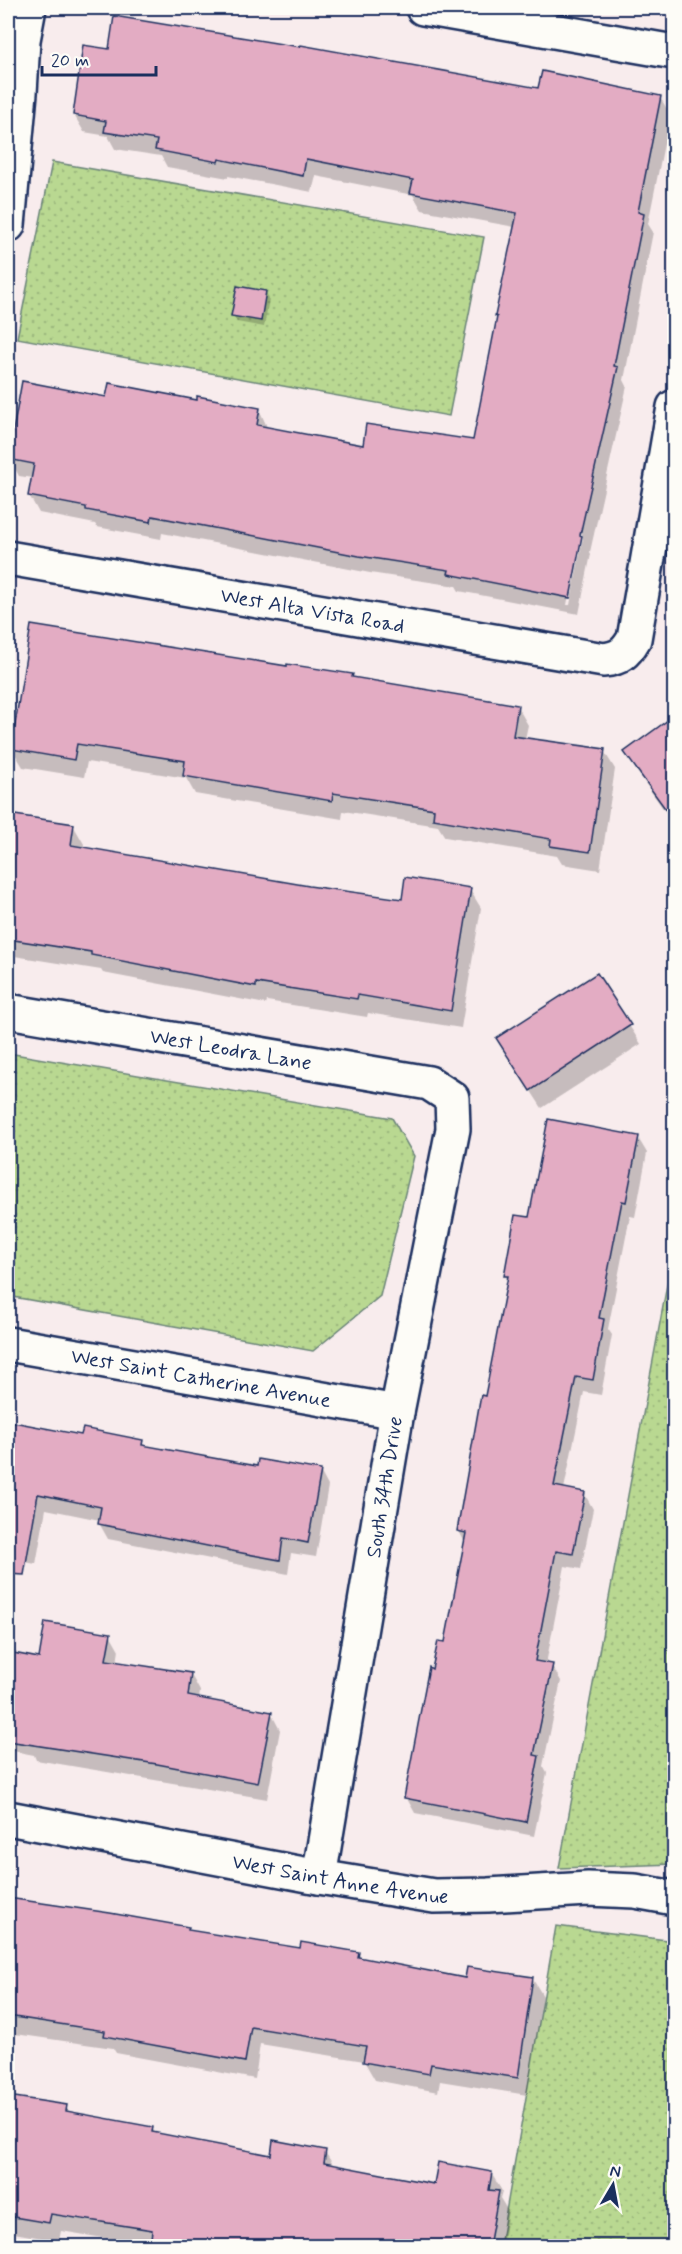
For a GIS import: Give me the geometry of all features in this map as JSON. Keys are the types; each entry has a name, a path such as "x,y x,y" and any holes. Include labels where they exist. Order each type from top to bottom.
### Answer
{"street":[{"path":"8,225 20,93 13,38 29,8"},
{"path":"423,8 675,52"},
{"name":"West Alta Vista Road","path":"8,558 604,660 618,658 634,639 675,407"},
{"name":"West Leodra Lane","path":"8,1011 429,1083 452,1098"},
{"name":"South 34th Drive","path":"320,1877 397,1412 453,1129 452,1098"},
{"name":"West Saint Catherine Avenue","path":"8,1344 397,1412"},
{"name":"West Saint Anne Avenue","path":"8,1818 320,1877 434,1896 588,1889 675,1898"}],"green space":[{"path":"52,162 484,237 449,416 17,338"},
{"path":"8,1053 392,1118 414,1156 380,1296 313,1351 8,1296"},
{"path":"674,1247 674,1864 559,1868"},
{"path":"556,1926 674,1941 674,2246 500,2246"}],"building":[{"path":"114,16 300,47 301,45 538,88 542,71 661,96 638,212 644,214 614,366 618,367 580,535 582,536 570,598 448,574 449,570 359,556 152,516 151,522 28,496 34,464 8,459 22,381 106,397 109,383 197,400 197,396 260,408 257,425 363,445 366,424 473,440 497,317 495,316 517,213 410,193 413,180 306,159 303,176 219,159 218,162 155,150 157,140 104,132 106,121 73,115 83,45 109,49"},
{"path":"237,286 266,291 261,321 231,316"},
{"path":"31,625 287,666 287,664 353,674 352,677 518,705 513,736 605,749 590,852 550,846 551,839 433,819 434,809 333,793 332,801 183,776 185,761 77,744 74,760 11,749"},
{"path":"675,715 675,822 624,752"},
{"path":"8,814 74,824 71,845 309,886 402,899 405,877 471,888 451,1011 358,995 357,999 256,983 256,987 91,955 91,952 8,939"},
{"path":"597,973 631,1025 530,1091 496,1038"},
{"path":"548,1119 639,1136 626,1202 622,1201 599,1318 604,1319 593,1380 576,1377 554,1486 585,1492 573,1554 556,1551 535,1661 553,1664 534,1755 539,1756 526,1822 404,1798 429,1667 432,1669 438,1641 445,1642 466,1533 457,1531 481,1395 485,1396 508,1276 504,1276 515,1215 529,1217"},
{"path":"8,1421 81,1435 83,1428 143,1440 142,1445 257,1466 258,1459 321,1470 308,1543 283,1538 280,1560 98,1524 101,1507 38,1494 24,1575 8,1574"},
{"path":"45,1622 111,1633 106,1660 191,1673 188,1696 272,1712 258,1783 157,1764 8,1741 8,1652 39,1658"},
{"path":"8,1898 110,1913 189,1927 188,1930 300,1948 301,1942 359,1952 358,1957 465,1978 467,1967 533,1977 518,2078 431,2064 429,2074 363,2062 366,2046 251,2027 245,2062 104,2036 105,2031 8,2016"},
{"path":"8,2096 67,2105 66,2111 153,2127 152,2132 271,2155 273,2140 326,2150 324,2163 434,2184 438,2162 492,2172 489,2190 499,2191 489,2247 192,2247 151,2239 152,2230 51,2214 49,2223 8,2216"}]}
